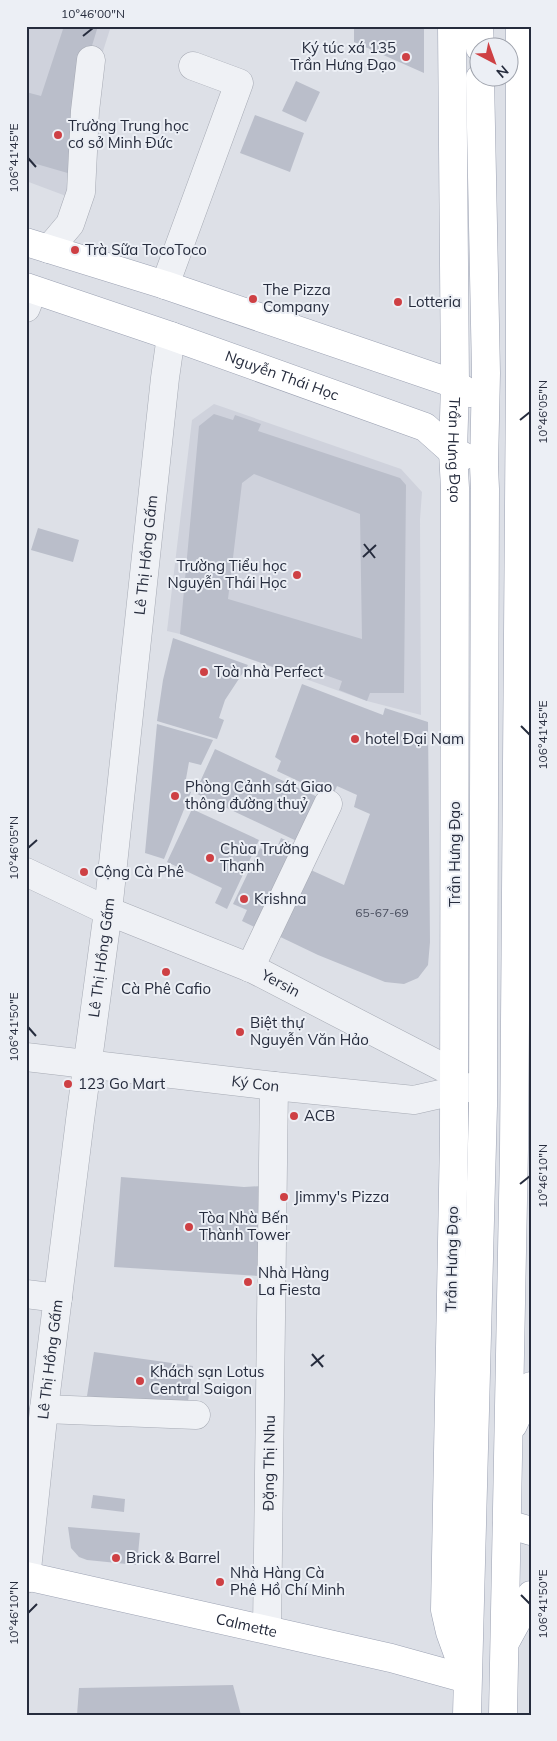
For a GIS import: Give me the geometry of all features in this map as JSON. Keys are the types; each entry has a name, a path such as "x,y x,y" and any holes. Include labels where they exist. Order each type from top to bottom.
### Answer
{"main road":[{"name":"Trần Hưng Đạo","path":"452,26 455,384 453,452 456,488 455,934 445,1610 450,1632 467,1679"},
{"path":"502,1715 504,1645 519,1528 508,1436 522,1100 526,224 520,26"},
{"name":"Trần Hưng Đạo","path":"467,1715 483,1084 484,466 486,373 480,88"},
{"path":"453,193 483,191"},
{"path":"28,295 38,246 165,285 455,384 485,402 525,405"},
{"name":"Nguyễn Thái Học","path":"28,295 172,336 426,427 453,452 484,466 525,471"},
{"path":"456,598 485,597"},
{"path":"455,721 484,720"},
{"path":"455,934 484,933"},
{"name":"Yersin","path":"454,1082 483,1084 522,1100"},
{"path":"508,1436 531,1386"},
{"name":"Calmette","path":"26,1577 391,1658 467,1679"},
{"path":"504,1645 531,1595"}],"street":[{"path":"38,246 70,224 81,192 85,110 92,60"},
{"path":"165,285 239,83 193,66"},
{"name":"Lê Thị Hồng Gấm","path":"26,1577 33,1457 44,1408 108,910 165,378 172,336"},
{"path":"250,968 328,804"},
{"name":"Yersin","path":"26,872 108,910 250,968 454,1082"},
{"name":"Ký Con","path":"26,1057 274,1086 414,1100 454,1082"},
{"name":"Ðặng Thị Nhu","path":"267,1630 274,1086"},
{"path":"26,1294 58,1298"},
{"path":"44,1408 196,1415"}],"shaded area":[{"name":"Trường Trung học cơ sở Minh Đức","path":"26,26 111,26 96,73 82,202 26,181"},
{"name":"Trường Tiểu học Nguyễn Thái Học","path":"214,404 401,469 422,492 420,519 421,715 367,701 167,631 192,420"}],"building":[{"path":"64,26 98,26 80,85 85,178 26,161 26,92 41,96"},
{"name":"Ký túc xá 135 Trần Hưng Đạo","path":"354,26 424,26 424,73 354,42"},
{"path":"296,81 320,92 306,122 282,111"},
{"path":"255,115 304,133 290,172 240,153"},
{"path":"214,414 233,420 235,415 261,424 258,431 400,478 406,485 404,693 370,693 367,701 339,690 342,681 314,671 310,680 180,634 199,426","holes":["254,474 360,514 362,639 228,599 242,483"]},
{"path":"38,528 79,540 73,562 31,550"},
{"path":"173,638 248,665 225,700 219,718 224,720 217,739 157,721 163,680"},
{"path":"302,684 383,715 385,708 428,722 430,942 428,965 418,978 404,984 385,982 318,955 270,932 302,866 344,885 370,814 354,807 357,795 337,786 332,797 277,771 281,761 275,757"},
{"path":"157,724 213,740 201,765 189,762 184,790 191,792 164,859 145,853"},
{"path":"215,749 324,800 303,844 195,793"},
{"name":"Chùa Trường Thạnh","path":"192,809 259,840 227,909 215,903 222,888 167,862"},
{"path":"281,838 300,847 261,930 242,921 247,910 233,904 260,848 274,855"},
{"name":"Tòa Nhà Bến Thành Tower","path":"121,1177 244,1187 262,1186 260,1276 114,1267"},
{"name":"Khách sạn Lotus Central Saigon","path":"94,1352 193,1366 187,1409 87,1396"},
{"path":"93,1495 125,1499 124,1512 91,1508"},
{"path":"68,1527 140,1533 137,1565 87,1560 79,1557 71,1548"},
{"path":"233,1685 241,1715 77,1715 79,1688"}],"place":[{"name":"Ký túc xá 135 Trần Hưng Đạo","path":"406,57"},
{"name":"Trường Trung học cơ sở Minh Đức","path":"58,135"},
{"name":"Trà Sữa TocoToco","path":"75,250"},
{"name":"The Pizza Company","path":"253,299"},
{"name":"Lotteria","path":"398,302"},
{"name":"Trường Tiểu học Nguyễn Thái Học","path":"297,575"},
{"name":"Toà nhà Perfect","path":"204,672"},
{"name":"hotel Đại Nam","path":"355,739"},
{"name":"Phòng Cảnh sát Giao thông đường thuỷ","path":"175,796"},
{"name":"Chùa Trường Thạnh","path":"210,858"},
{"name":"Cộng Cà Phê","path":"84,872"},
{"name":"Krishna","path":"244,899"},
{"name":"Cà Phê Cafio","path":"166,972"},
{"name":"Biệt thự Nguyễn Văn Hảo","path":"240,1032"},
{"name":"123 Go Mart","path":"68,1084"},
{"name":"ACB","path":"294,1116"},
{"name":"Jimmy's Pizza","path":"284,1197"},
{"name":"Tòa Nhà Bến Thành Tower","path":"189,1227"},
{"name":"Nhà Hàng La Fiesta","path":"248,1282"},
{"name":"Khách sạn Lotus Central Saigon","path":"140,1381"},
{"name":"Brick & Barrel","path":"116,1558"},
{"name":"Nhà Hàng Cà Phê Hồ Chí Minh","path":"220,1582"}]}
